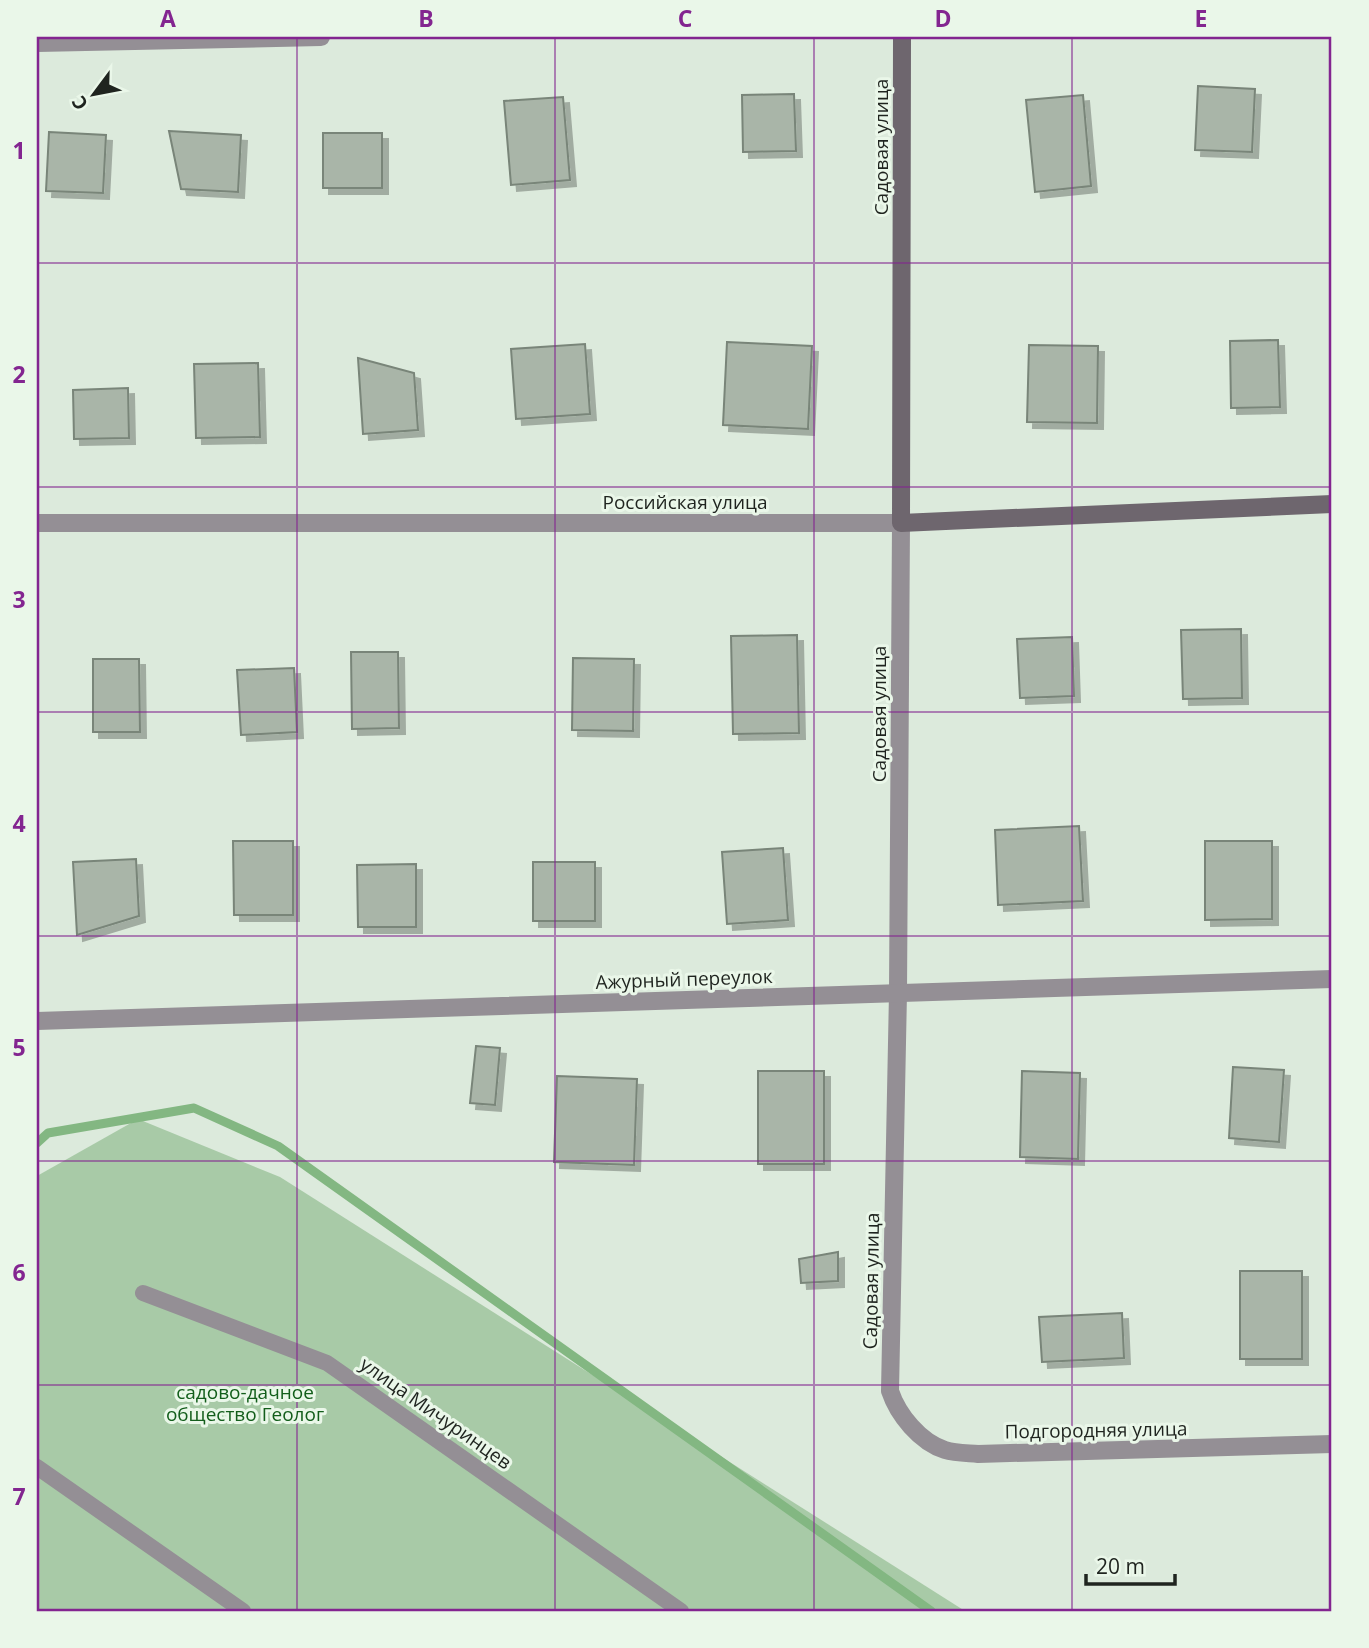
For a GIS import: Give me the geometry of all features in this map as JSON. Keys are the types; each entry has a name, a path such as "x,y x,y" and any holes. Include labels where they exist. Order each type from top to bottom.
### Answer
{"street":[{"path":"37,43 321,37"},
{"name":"Садовая улица","path":"890,1391 898,993 902,37"},
{"name":"Российская улица","path":"37,523 901,523 1332,504"},
{"name":"Ажурный переулок","path":"37,1021 1332,979"},
{"name":"Подгородняя улица","path":"890,1391 895,1406 920,1437 944,1450 978,1454 1332,1444"}],"lane":[{"name":"улица Мичуринцев","path":"144,1293 327,1363 681,1611"},
{"path":"37,1467 243,1611"}],"green space":[{"name":"садово-дачное общество Геолог","path":"138,1119 280,1177 965,1611 37,1611 37,1176"}],"building":[{"path":"1198,86 1255,89 1252,152 1195,150"},
{"path":"794,94 796,151 743,152 742,95"},
{"path":"1083,95 1091,186 1035,192 1026,100"},
{"path":"563,97 570,180 511,185 504,101"},
{"path":"169,131 241,135 238,192 181,189"},
{"path":"49,132 106,135 103,193 46,191"},
{"path":"323,133 382,133 382,188 323,188"},
{"path":"1278,340 1280,407 1231,408 1230,341"},
{"path":"727,342 812,346 808,429 723,425"},
{"path":"585,344 590,414 516,419 511,349"},
{"path":"1029,345 1098,346 1097,423 1027,422"},
{"path":"358,358 414,373 418,430 363,434"},
{"path":"258,363 260,437 196,438 194,364"},
{"path":"128,388 129,438 74,439 73,390"},
{"path":"1241,629 1242,698 1183,699 1181,630"},
{"path":"797,635 799,733 733,734 731,636"},
{"path":"1072,637 1074,696 1020,698 1017,639"},
{"path":"351,652 398,652 399,728 352,729"},
{"path":"573,658 634,659 633,731 572,730"},
{"path":"93,659 139,659 140,732 93,732"},
{"path":"294,668 297,732 241,735 237,670"},
{"path":"1079,826 1083,901 998,905 995,830"},
{"path":"233,841 293,841 293,915 234,915"},
{"path":"1205,841 1272,841 1272,919 1205,920"},
{"path":"783,848 788,920 727,924 722,852"},
{"path":"136,859 139,916 77,935 73,862"},
{"path":"533,862 595,862 595,921 533,921"},
{"path":"416,864 416,927 358,927 357,865"},
{"path":"476,1046 500,1048 495,1105 470,1103"},
{"path":"1233,1067 1284,1070 1279,1142 1229,1138"},
{"path":"758,1071 824,1071 824,1164 758,1164"},
{"path":"1022,1071 1080,1073 1078,1159 1020,1157"},
{"path":"557,1076 637,1079 634,1165 554,1162"},
{"path":"838,1252 838,1281 801,1283 799,1259"},
{"path":"1240,1271 1302,1271 1302,1359 1240,1359"},
{"path":"1122,1313 1124,1358 1042,1362 1039,1317"}],"waterway":[{"path":"37,1143 48,1133 194,1108 278,1146 931,1611"}]}
